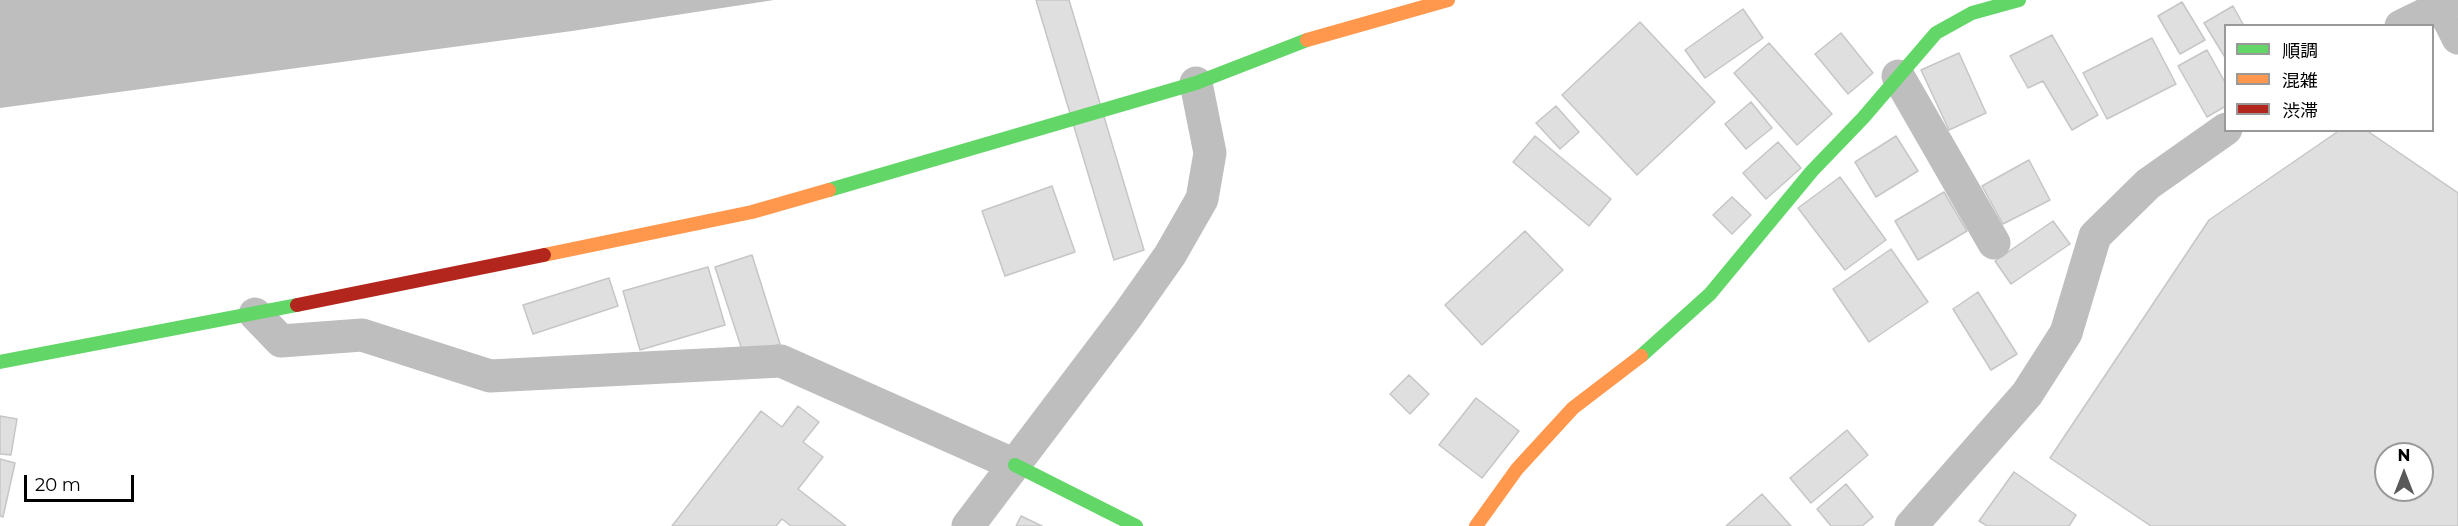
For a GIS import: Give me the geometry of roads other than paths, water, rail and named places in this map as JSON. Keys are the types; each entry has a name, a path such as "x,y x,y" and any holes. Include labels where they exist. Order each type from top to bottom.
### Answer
{"street":[{"path":"0,362 255,314 752,212 1196,83 1316,36 1448,0"},
{"path":"1476,526 1517,469 1573,408 1648,350 1710,294 1812,171 1863,118 1936,33 1972,14 2019,0"},
{"path":"2405,24 2448,3 2458,38"},
{"path":"1898,76 1994,243"},
{"path":"968,526 1170,255 1202,199 1210,153 1196,83"},
{"path":"1911,526 1930,501 2027,394 2066,333 2095,236 2148,184 2224,130"},
{"path":"255,314 281,340 362,334 490,376 781,361 1015,465 1136,526"}]}
